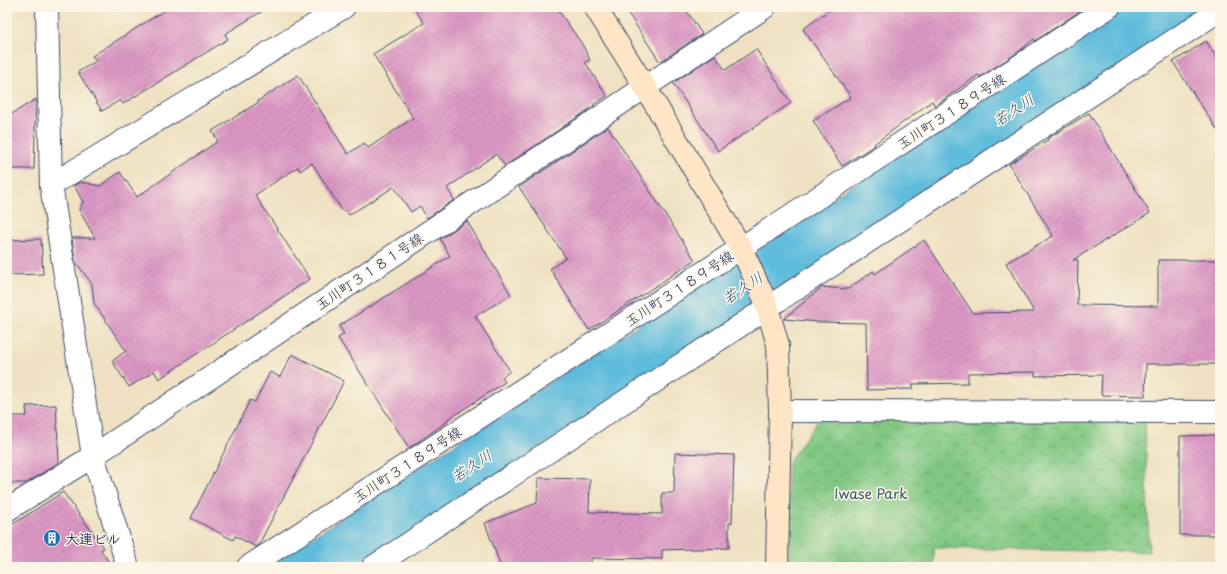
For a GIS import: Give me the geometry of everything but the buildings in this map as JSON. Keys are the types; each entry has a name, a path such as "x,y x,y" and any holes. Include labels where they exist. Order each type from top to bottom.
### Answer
{"street":[{"path":"47,7 52,186 93,456 128,567"},
{"path":"52,186 344,7"},
{"path":"595,7 645,87 741,248 766,304 778,345 780,411 777,567"},
{"name":"玉川町３１８１号線","path":"7,510 93,456 766,7"},
{"name":"玉川町３１８９号線","path":"248,567 741,248 1109,7"},
{"path":"373,567 766,304 1220,10"},
{"path":"780,411 1220,412"}],"green space":[{"name":"Iwase Park","path":"1145,417 1149,552 934,548 934,567 789,567 788,463 820,418"}],"water":[{"name":"若久川","path":"1126,7 1216,7 357,567 267,567"}],"place":[{"name":"大連ビル","path":"52,538"}]}
